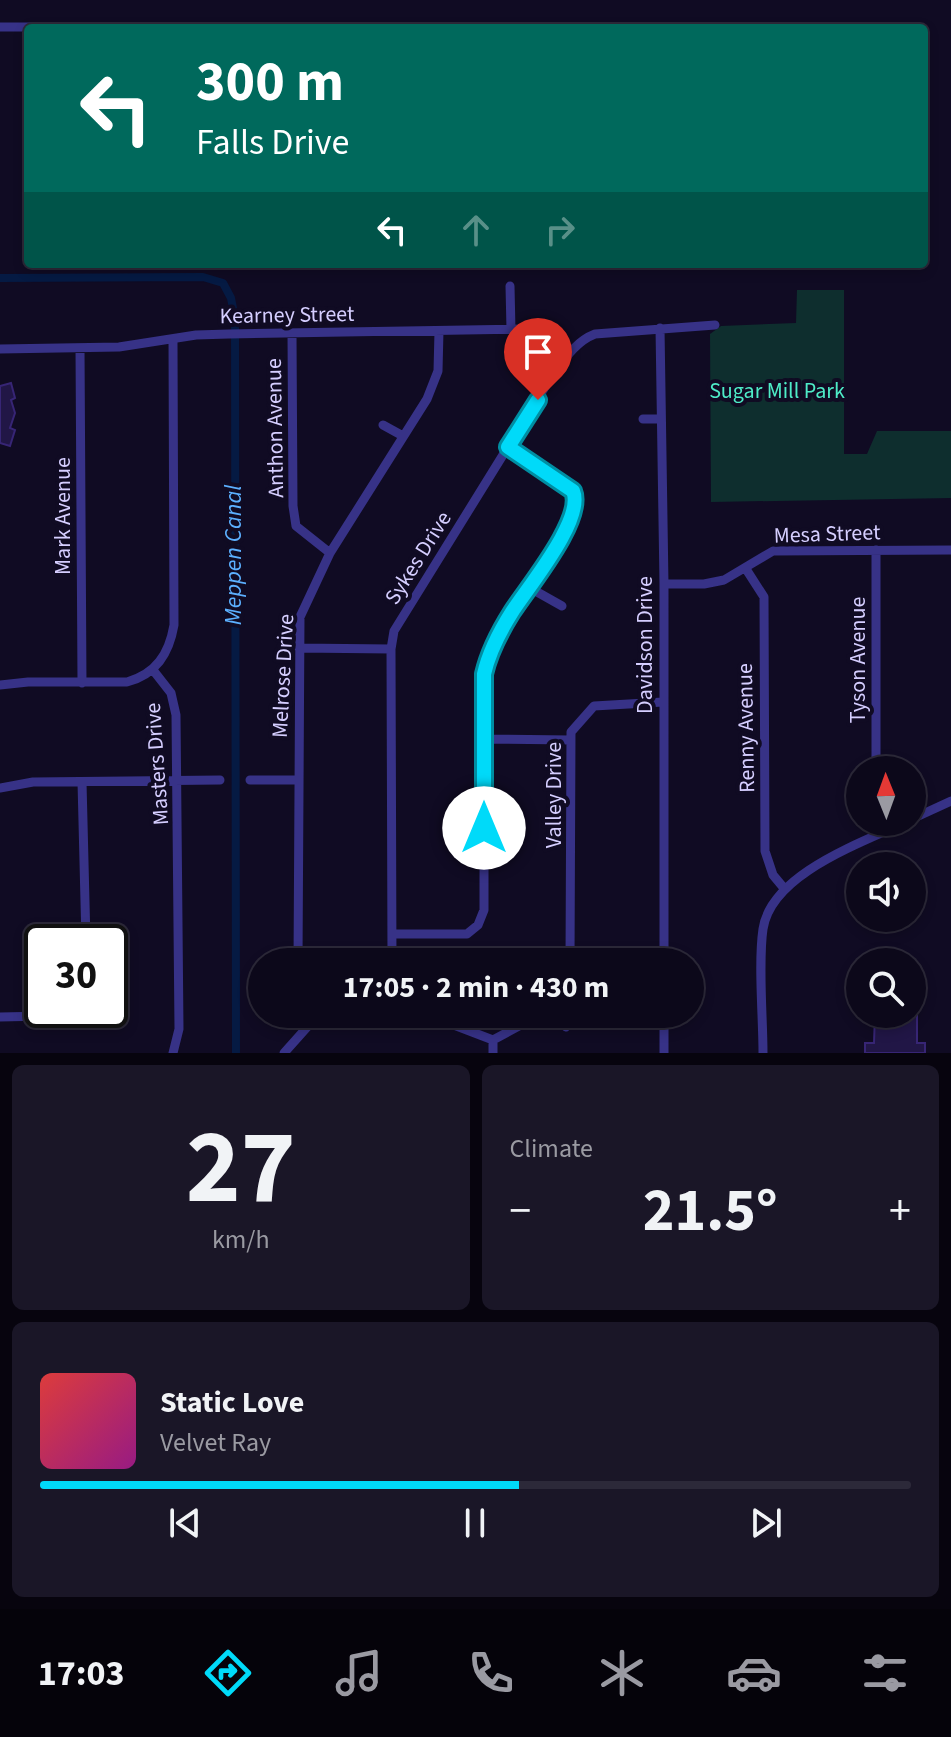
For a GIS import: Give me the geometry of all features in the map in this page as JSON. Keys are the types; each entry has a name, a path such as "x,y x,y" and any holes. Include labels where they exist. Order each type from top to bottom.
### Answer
{"street":[{"path":"0,27 24,27"},
{"path":"510,286 511,330"},
{"name":"Sykes Drive","path":"392,948 391,649 394,631 571,351 585,338 595,334 715,325"},
{"name":"Davidson Drive","path":"660,328 664,948"},
{"name":"Kearney Street","path":"0,349 80,348 244,333 527,329 571,351"},
{"name":"Melrose Drive","path":"298,948 300,617 330,553 427,399 438,371 439,331"},
{"name":"Anthon Avenue","path":"292,333 293,506 296,526 330,553"},
{"name":"Masters Drive","path":"173,340 174,625 166,655 153,670 174,701 179,1014 173,1053"},
{"name":"Mark Avenue","path":"80,348 82,683"},
{"path":"643,419 661,419"},
{"path":"383,425 403,436"},
{"path":"392,934 467,934 478,925 484,910 484,674 487,658 566,528 576,498 573,491 508,447"},
{"name":"Tyson Avenue","path":"876,550 876,756"},
{"name":"Mesa Street","path":"664,584 704,584 724,580 773,551 951,550"},
{"name":"Renny Avenue","path":"746,569 764,597 765,851 773,875 783,887"},
{"path":"530,588 562,606"},
{"path":"299,648 391,649"},
{"path":"0,685 127,682 153,670"},
{"name":"Valley Drive","path":"570,948 571,732 594,706 663,702"},
{"path":"484,739 571,740"},
{"path":"0,788 33,782 220,780"},
{"path":"250,780 297,780"},
{"path":"82,782 86,924"},
{"path":"926,813 951,801"},
{"path":"763,1053 763,929 766,916 783,887 868,836"},
{"path":"0,1017 24,1016"},
{"path":"284,1053 306,1028"},
{"path":"462,1028 493,1040 515,1028"},
{"path":"664,1028 664,1053"},
{"path":"493,1040 493,1053"}],"green space":[{"name":"Sugar Mill Park","path":"797,290 844,290 844,454 867,454 877,431 951,431 951,498 711,502 710,334 721,326 796,323"}],"building":[{"path":"11,383 15,413 10,428 15,430 10,446 0,443 0,386"},
{"path":"875,1028 917,1028 917,1043 925,1043 925,1053 865,1053 865,1043 874,1043"}],"waterway":[{"name":"Meppen Canal","path":"0,278 203,277 223,283 231,298 235,319 236,1053"}],"route":[{"path":"484,828 484,674 487,658 566,528 576,506 573,491 508,447 538,400"}]}
